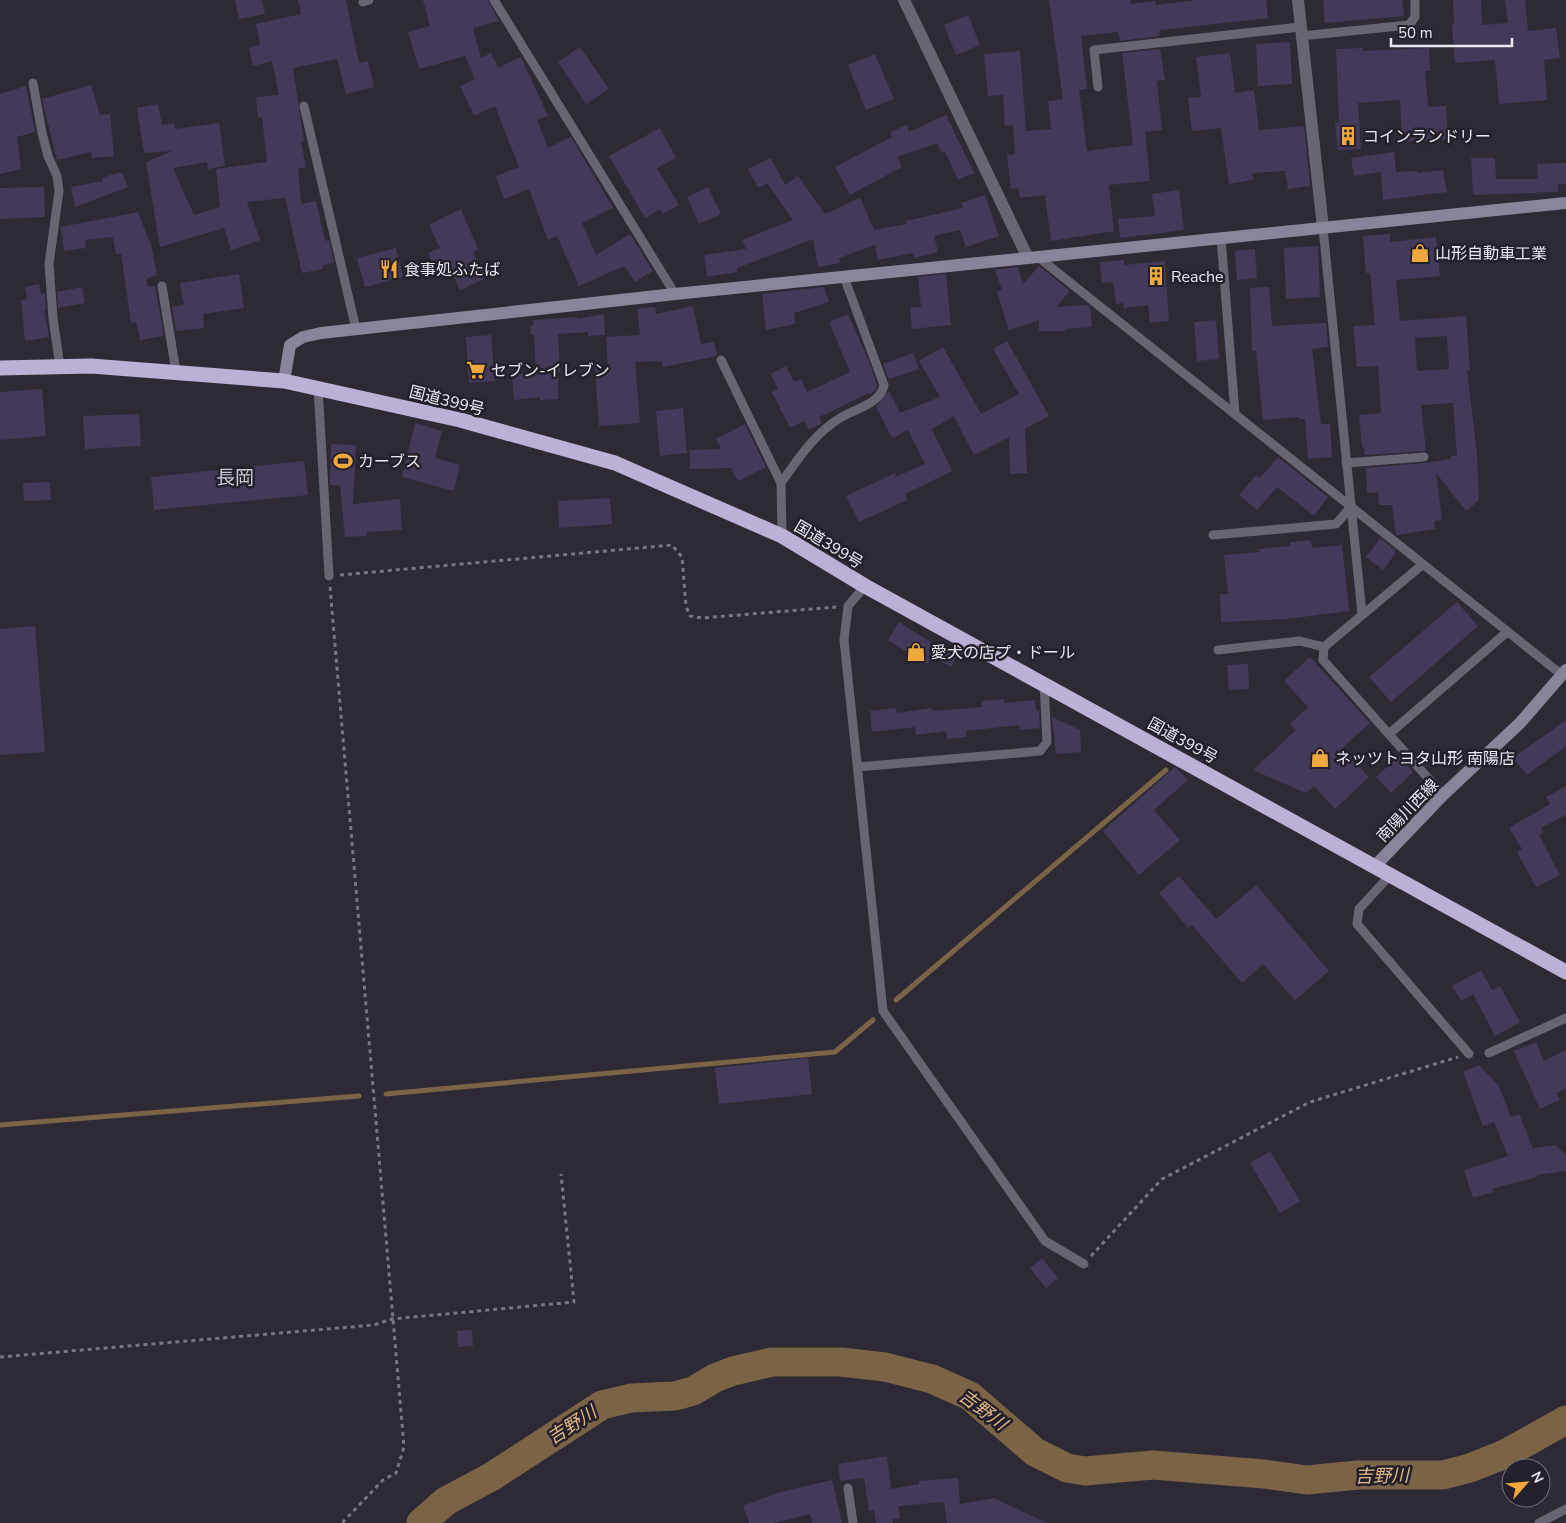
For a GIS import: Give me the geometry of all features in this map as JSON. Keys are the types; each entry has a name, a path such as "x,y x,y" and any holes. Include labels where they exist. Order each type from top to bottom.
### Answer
{"highway":[{"name":"国道399号","path":"0,368 91,366 284,381 460,420 615,463 782,536 864,586 1044,683 1566,972"}],"street":[{"path":"904,0 1033,258"},
{"path":"1298,0 1323,228"},
{"path":"284,381 290,345 303,337 356,329 675,294 1566,203"},
{"name":"南陽川西線","path":"1376,866 1443,795 1520,723 1564,673"}],"lane":[{"path":"494,0 675,294"},
{"path":"1098,87 1094,50 1301,32 1409,25 1415,17 1415,0"},
{"path":"33,83 42,133 48,156 57,176 59,191 49,264 52,318 60,367"},
{"path":"304,106 356,329"},
{"path":"1323,228 1362,614"},
{"path":"1221,238 1235,413"},
{"path":"1033,258 1235,413 1350,508 1507,632 1564,673"},
{"path":"780,483 803,452 822,431 840,418 873,401 883,392 884,385 844,277"},
{"path":"162,286 176,372"},
{"path":"722,360 780,483 782,536"},
{"path":"318,387 329,576"},
{"path":"1346,462 1424,457"},
{"path":"1213,535 1336,524 1350,508"},
{"path":"1422,564 1324,647 1323,660 1443,795"},
{"path":"864,586 848,606 844,640 883,1011 1045,1241 1084,1264"},
{"path":"1389,734 1507,632"},
{"path":"1218,650 1300,642 1324,647"},
{"path":"858,768 1040,751 1047,742 1044,683"},
{"path":"1391,874 1359,909 1357,924 1469,1054"},
{"path":"1489,1053 1566,1018"},
{"path":"848,1488 853,1523"},
{"path":"1539,1523 1566,1509"}],"path":[{"path":"342,1523 383,1480 396,1473 404,1447 329,576 672,545 682,557 686,606 690,616 702,618 848,606"},
{"path":"1084,1264 1162,1179 1310,1102 1469,1054"},
{"path":"0,1357 374,1326 392,1319 574,1302 561,1174"}],"building":[{"path":"235,0 262,0 265,14 239,19"},
{"path":"298,0 346,0 359,63 368,61 374,87 346,94 337,59 293,68 304,141 301,141 306,167 298,169 301,204 316,201 325,241 329,240 334,262 322,265 323,269 302,273 285,198 247,202 260,240 231,250 224,228 160,247 146,162 172,151 144,153 137,108 158,104 162,125 174,123 175,129 219,123 225,166 208,169 207,162 173,168 194,215 220,206 216,169 267,162 262,117 258,118 256,97 279,95 272,61 253,66 249,48 260,45 256,24 301,14"},
{"path":"423,0 488,0 499,21 473,28 481,58 491,53 498,68 521,57 548,116 537,120 548,148 571,137 613,208 582,223 596,255 630,234 653,271 635,282 624,266 579,286 557,236 548,240 529,189 504,199 496,176 519,167 495,106 474,116 460,86 475,79 465,56 419,69 408,32 430,26"},
{"path":"1049,0 1130,0 1131,4 1155,1 1156,5 1197,0 1266,0 1268,18 1160,30 1159,36 1120,41 1118,32 1081,36 1087,89 1079,90 1087,151 1133,145 1122,53 1160,49 1165,80 1157,81 1162,130 1145,132 1150,181 1109,185 1114,231 1051,241 1045,195 1020,198 1018,188 1011,189 1007,155 1015,154 1013,125 1005,126 1003,95 988,96 984,54 1020,51 1026,131 1051,129 1048,101 1063,99"},
{"path":"1323,0 1402,0 1404,16 1325,23"},
{"path":"1453,0 1481,0 1482,25 1508,23 1505,0 1525,0 1528,31 1556,28 1560,58 1544,60 1547,100 1499,104 1495,60 1455,63 1452,24 1454,24"},
{"path":"968,15 980,45 956,55 944,25"},
{"path":"1290,42 1292,84 1258,86 1256,44"},
{"path":"580,47 609,89 586,104 558,62"},
{"path":"1363,48 1363,51 1429,48 1430,71 1425,71 1428,107 1446,106 1448,139 1402,142 1400,100 1358,103 1361,149 1338,150 1335,123 1339,123 1336,49"},
{"path":"1230,53 1235,93 1254,90 1259,130 1304,126 1310,186 1288,189 1285,171 1252,173 1253,180 1229,184 1221,128 1192,131 1188,98 1201,97 1196,57"},
{"path":"875,54 894,99 866,110 848,65"},
{"path":"91,85 100,115 110,114 114,156 92,158 91,152 57,160 42,99"},
{"path":"26,86 35,132 17,137 21,169 0,174 0,94"},
{"path":"946,115 974,173 958,180 945,152 942,153 937,143 897,157 902,167 850,195 835,167 892,137 890,132 907,125 909,132"},
{"path":"660,128 676,158 657,168 679,205 663,214 660,209 645,218 609,156"},
{"path":"1394,152 1396,172 1417,171 1418,173 1443,170 1447,192 1383,200 1381,172 1354,176 1351,158"},
{"path":"771,158 785,185 798,176 825,214 860,198 874,230 906,224 906,221 963,208 961,203 985,195 999,236 966,247 960,230 934,236 938,252 915,258 913,253 878,260 875,245 839,258 840,263 818,267 813,239 737,268 737,272 707,277 704,255 746,249 742,240 793,220 767,183 758,188 748,169"},
{"path":"1471,158 1495,158 1496,179 1538,179 1537,164 1566,163 1566,184 1558,184 1558,192 1473,195"},
{"path":"122,173 128,187 75,207 71,187 103,181 102,178"},
{"path":"44,187 45,217 0,219 0,188"},
{"path":"708,187 721,214 699,224 687,197"},
{"path":"1179,190 1184,230 1120,238 1118,219 1155,216 1152,194"},
{"path":"461,209 478,249 473,252 486,278 460,290 448,264 436,270 428,253 440,248 429,225"},
{"path":"138,212 152,248 157,275 146,279 148,287 155,286 164,336 140,340 136,322 131,323 121,254 116,254 113,237 85,240 86,248 64,251 61,227"},
{"path":"1390,234 1390,242 1436,237 1440,276 1396,280 1400,321 1466,316 1470,371 1467,371 1477,454 1479,500 1466,511 1436,473 1442,520 1434,521 1435,529 1396,535 1392,505 1379,505 1378,492 1367,493 1366,468 1424,463 1451,459 1451,456 1457,455 1453,403 1421,405 1426,451 1365,455 1364,447 1362,447 1359,415 1381,413 1378,366 1357,367 1353,326 1375,325 1370,273 1366,273 1363,236","holes":["1447,336 1449,369 1417,371 1415,338"]},
{"path":"1318,246 1320,297 1286,299 1284,248"},
{"path":"396,248 403,277 365,287 357,258"},
{"path":"1255,249 1257,278 1237,280 1235,251"},
{"path":"1124,260 1124,265 1165,261 1169,321 1150,323 1148,305 1124,308 1123,303 1116,304 1113,282 1102,283 1100,262"},
{"path":"1039,266 1070,291 1056,307 1088,305 1090,307 1092,327 1065,329 1065,331 1039,331 1039,320 1009,330 997,292 1002,290 995,270 1018,267 1023,284"},
{"path":"239,274 244,308 203,314 204,328 176,331 172,307 184,305 180,283"},
{"path":"946,274 951,325 912,329 910,308 921,307 918,277"},
{"path":"39,284 41,294 45,294 46,310 44,310 49,337 25,341 21,300 27,299 25,287"},
{"path":"82,287 85,303 58,308 57,292"},
{"path":"824,287 829,302 794,313 795,324 766,330 762,294"},
{"path":"1269,287 1272,326 1326,323 1328,347 1312,349 1321,424 1330,424 1332,457 1308,459 1305,419 1299,419 1299,417 1263,420 1256,351 1252,351 1250,288"},
{"path":"693,306 701,344 714,342 717,356 663,367 661,361 635,362 640,423 599,426 595,368 608,367 606,337 640,335 637,309 655,307 656,314"},
{"path":"604,314 605,335 588,336 588,332 558,334 560,372 558,372 558,399 540,400 540,397 514,400 512,375 536,372 534,335 531,335 530,326 533,325 533,320 579,317 577,319"},
{"path":"848,314 868,359 877,385 876,389 870,395 869,393 819,417 822,423 809,430 805,421 790,428 772,392 778,389 771,374 786,366 794,382 801,379 807,392 850,372 829,322"},
{"path":"1216,320 1219,359 1197,361 1194,322"},
{"path":"491,335 495,381 469,383 466,337"},
{"path":"1007,341 1049,416 1025,429 1027,473 1010,474 1009,437 974,455 954,416 932,429 952,471 905,494 907,500 859,522 846,496 895,473 896,477 925,464 908,430 892,438 876,407 889,391 900,413 940,397 919,361 943,347 981,414 1019,394 993,349"},
{"path":"913,353 919,369 889,379 883,364"},
{"path":"42,389 46,436 0,440 0,392"},
{"path":"683,408 687,453 660,456 656,411"},
{"path":"139,414 141,446 85,449 83,416"},
{"path":"415,423 442,431 435,458 460,465 454,491 402,477"},
{"path":"745,424 766,467 738,481 731,468 690,469 690,450 721,449 716,439"},
{"path":"331,444 356,445 353,504 400,499 402,530 366,532 367,536 345,537 340,485 330,485"},
{"path":"1278,457 1328,497 1314,516 1277,487 1257,510 1239,495 1256,475 1260,478"},
{"path":"304,461 308,495 154,510 151,477"},
{"path":"50,482 51,500 24,501 23,483"},
{"path":"610,498 612,524 559,528 558,501"},
{"path":"1380,538 1395,550 1395,554 1383,570 1366,557"},
{"path":"1311,540 1312,548 1342,545 1349,611 1287,619 1221,622 1220,594 1228,594 1224,555 1260,552 1259,549 1290,546 1290,542"},
{"path":"1457,602 1478,626 1391,702 1369,677"},
{"path":"899,622 939,647 927,665 888,640"},
{"path":"35,626 45,752 0,755 0,629"},
{"path":"948,647 959,653 951,667 940,661"},
{"path":"1310,657 1370,723 1342,748 1369,777 1335,809 1314,786 1306,793 1253,770 1296,730 1290,724 1308,707 1284,681"},
{"path":"1248,664 1249,689 1229,690 1227,665"},
{"path":"1004,699 1004,703 1035,700 1036,710 1039,711 1040,728 1020,730 1019,725 966,731 966,737 947,739 946,731 916,735 915,727 872,732 870,711 896,708 897,713 932,708 933,711 982,707 982,701"},
{"path":"1052,717 1080,730 1081,752 1056,754"},
{"path":"1566,720 1566,746 1527,775 1513,758"},
{"path":"1399,756 1413,772 1391,793 1376,777"},
{"path":"1175,767 1188,780 1154,810 1180,840 1139,875 1103,831"},
{"path":"1566,786 1566,815 1541,828 1544,832 1539,835 1560,875 1536,887 1517,852 1522,849 1509,828 1550,804 1546,797"},
{"path":"1179,876 1216,919 1256,885 1329,971 1295,1000 1263,964 1242,983 1192,925 1188,928 1159,893"},
{"path":"1481,970 1492,990 1500,986 1520,1022 1495,1036 1473,994 1461,1001 1452,986"},
{"path":"1536,1042 1544,1061 1566,1050 1566,1088 1556,1093 1560,1100 1540,1109 1514,1051"},
{"path":"808,1058 812,1094 719,1104 715,1068"},
{"path":"1479,1065 1499,1086 1511,1117 1519,1114 1533,1148 1556,1145 1566,1155 1566,1171 1537,1175 1537,1177 1492,1189 1493,1192 1473,1198 1464,1170 1508,1156 1494,1122 1483,1126 1463,1072"},
{"path":"1270,1151 1300,1201 1280,1213 1250,1163"},
{"path":"1042,1258 1058,1278 1046,1288 1030,1268"},
{"path":"472,1330 473,1346 458,1347 457,1331"},
{"path":"887,1456 891,1489 919,1484 919,1481 958,1478 960,1504 994,1498 1047,1523 947,1523 944,1502 898,1506 900,1518 893,1519 893,1523 876,1523 874,1510 869,1511 864,1478 840,1481 838,1464"},
{"path":"832,1480 842,1523 812,1523 810,1514 774,1523 749,1523 743,1506 777,1493"}],"waterway":[{"path":"896,1000 1166,770"},
{"path":"386,1094 835,1052 873,1020"},
{"path":"0,1125 359,1096"},
{"name":"吉野川","path":"421,1523 446,1501 491,1477 602,1405 631,1398 675,1396 693,1391 715,1378 733,1371 772,1362 841,1362 885,1367 932,1379 970,1396 1035,1452 1067,1468 1085,1471 1153,1465 1264,1474 1307,1480 1358,1475 1443,1475 1470,1468 1505,1454 1566,1420"}],"place":[{"name":"コインランドリー","path":"1348,136"},
{"name":"山形自動車工業","path":"1420,253"},
{"name":"食事処ふたば","path":"389,269"},
{"name":"Reache","path":"1156,276"},
{"name":"セブン-イレブン","path":"476,370"},
{"name":"カーブス","path":"343,461"},
{"name":"愛犬の店プ・ドール","path":"916,652"},
{"name":"ネッツトヨタ山形 南陽店","path":"1320,758"}],"district":[{"name":"長岡","path":"235,477"}]}
